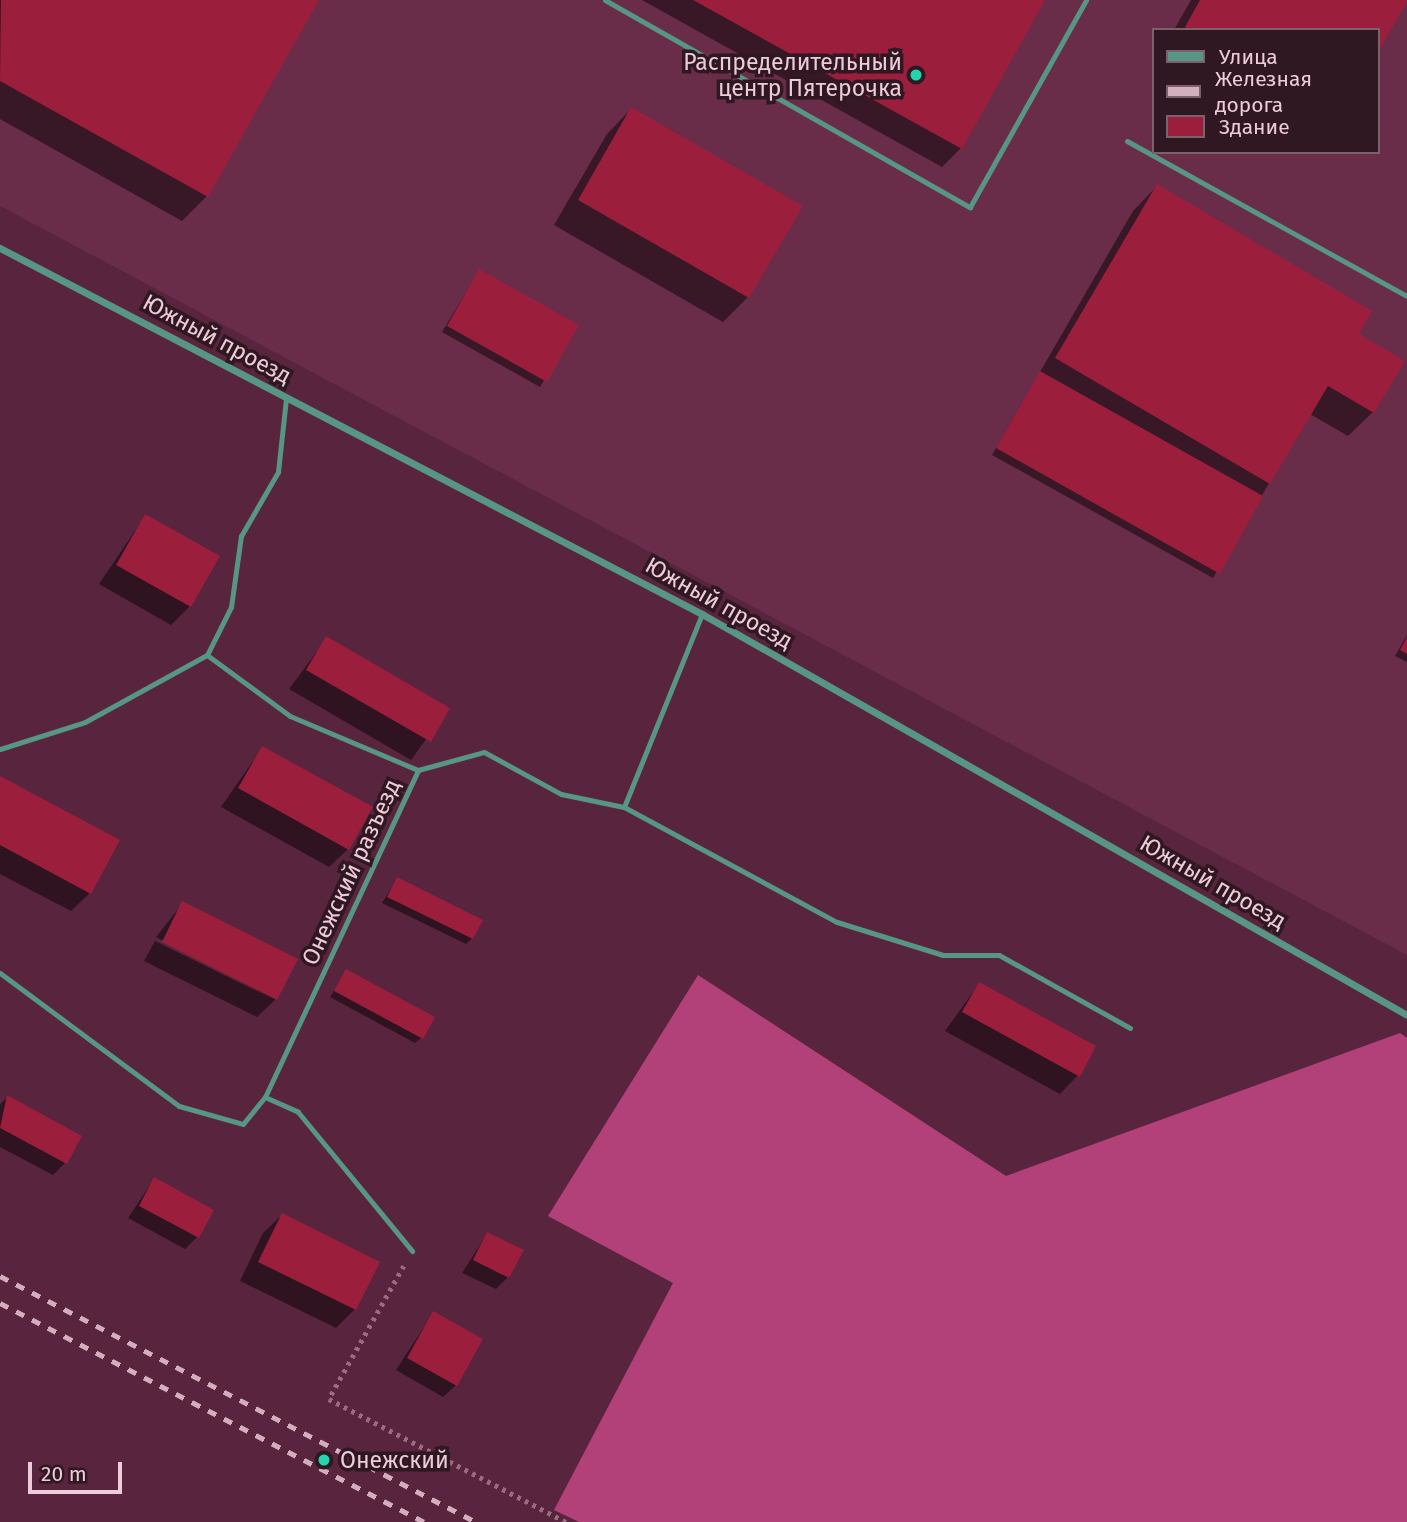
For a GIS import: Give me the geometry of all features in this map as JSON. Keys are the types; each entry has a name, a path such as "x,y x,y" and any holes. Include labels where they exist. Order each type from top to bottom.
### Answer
{"street":[{"name":"Южный проезд","path":"0,248 702,614 1407,1015"}],"lane":[{"path":"606,0 970,207 1086,0"},
{"path":"1127,141 1407,296"},
{"path":"0,749 85,722 207,655 231,607 241,536 278,472 286,397"},
{"path":"624,807 702,614"},
{"path":"207,655 290,716 418,770"},
{"name":"Онежский разъезд","path":"0,973 179,1106 243,1124 265,1097 418,770 484,752 561,794 624,807 837,922 943,955 999,956 1130,1028"},
{"path":"265,1097 298,1112 412,1251"}],"path":[{"path":"412,1251 329,1399 566,1522"}],"shaded area":[{"path":"0,0 1407,0 1407,955 0,206"},
{"path":"698,975 1006,1176 1400,1033 1407,1038 1407,1522 579,1522 554,1510 673,1283 548,1216"}],"building":[{"path":"1,0 319,0 208,197 0,81"},
{"name":"Распределительный центр Пятерочка","path":"693,0 1045,0 962,149"},
{"path":"1200,0 1407,0 1379,51 1379,28 1185,27"},
{"path":"631,107 803,206 749,298 578,200"},
{"path":"1157,184 1372,311 1359,334 1405,361 1374,413 1328,386 1270,484 1055,358"},
{"path":"479,269 579,325 547,382 447,326"},
{"path":"1040,371 1263,496 1220,574 996,448"},
{"path":"145,514 220,556 191,607 116,565"},
{"path":"326,636 450,708 431,742 306,670"},
{"path":"1407,637 1407,654 1400,650"},
{"path":"262,746 373,807 349,850 238,788"},
{"path":"0,776 120,840 91,894 0,845"},
{"path":"397,877 483,920 473,939 387,897"},
{"path":"182,901 298,959 277,1000 162,942"},
{"path":"346,969 435,1017 423,1039 334,991"},
{"path":"979,982 1096,1046 1080,1077 962,1012"},
{"path":"7,1095 82,1136 67,1164 0,1128"},
{"path":"154,1177 214,1210 199,1238 139,1206"},
{"path":"282,1213 380,1262 356,1310 258,1262"},
{"path":"487,1232 524,1250 509,1278 473,1260"},
{"path":"433,1311 483,1339 457,1386 407,1358"}],"railway":[{"path":"0,1276 476,1522"},
{"path":"0,1303 424,1522"}],"place":[{"name":"Распределительный центр Пятерочка","path":"916,75"},
{"name":"Онежский","path":"324,1460"}]}
